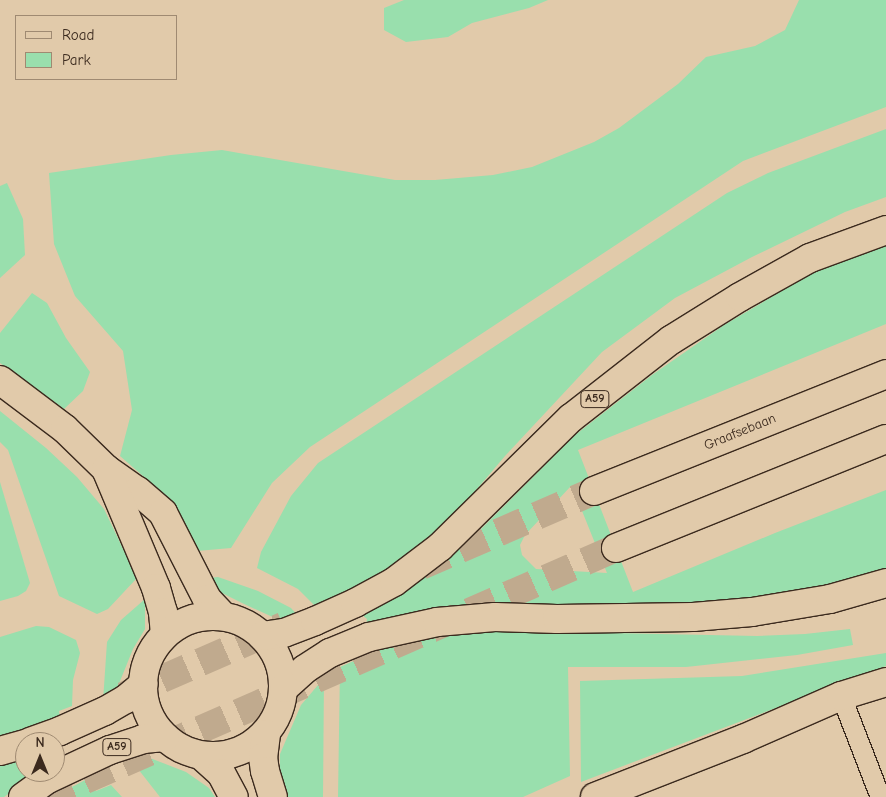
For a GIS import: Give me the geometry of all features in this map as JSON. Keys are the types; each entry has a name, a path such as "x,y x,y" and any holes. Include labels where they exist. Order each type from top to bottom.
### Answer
{"main road":[{"name":"A59","path":"262,636 284,632 316,621 394,582 440,547 571,418 671,340 810,258 886,230"},
{"name":"Graafsebaan","path":"594,491 886,374"},
{"path":"0,380 65,429 106,469 138,491 163,513 207,598 222,615"},
{"path":"616,548 886,439"},
{"path":"106,469 156,588 163,612 165,634"},
{"path":"284,688 305,669 330,653 369,637 437,622 495,617 693,617 752,612 830,598 886,583"},
{"path":"200,615 222,615 251,628 262,636 274,651 282,669 284,688 282,705 276,720 266,734 252,745 236,753 219,757 202,756 179,748 166,738 149,714 144,684 150,653 165,634 186,619 200,615"},
{"path":"594,797 743,739 841,696 886,682"},
{"path":"57,732 105,711 126,699 144,684"},
{"path":"266,734 265,771 273,797"},
{"name":"A59","path":"23,797 48,779 110,750 143,739 166,738"},
{"path":"0,751 15,747"},
{"path":"202,756 221,773 234,797"}],"lane":[{"path":"841,696 880,797"}],"green space":[{"path":"404,0 548,0 529,8 472,23 448,37 406,42 384,30 384,8"},
{"path":"799,0 886,0 886,107 743,161 310,447 272,483 231,548 197,551 167,497 120,456 132,410 123,351 75,296 54,244 49,173 171,155 222,150 395,180 435,180 493,175 532,167 594,142 619,128 678,84 706,57 755,46 785,30"},
{"path":"886,129 886,197 845,212 752,257 675,298 602,352 505,456 432,542 383,578 343,596 314,605 298,589 257,568 261,552 291,496 318,463 727,193 768,173"},
{"path":"7,183 23,219 25,255 0,278 0,186"},
{"path":"886,246 886,324 578,450 633,592 775,533 886,490 886,572 852,583 737,602 555,607 366,626 367,619 361,614 425,576 473,537 575,435 652,375 724,325 814,272","holes":["572,486 607,573 536,569 522,555 520,545 525,535"]},
{"path":"32,293 47,303 66,338 90,372 83,391 64,409 0,363 0,333"},
{"path":"0,411 46,448 77,477 104,509 137,578 108,609 97,614 59,596 8,450 0,442"},
{"path":"0,482 30,583 26,591 18,596 0,601"},
{"path":"218,577 258,591 291,608 299,617 277,619 242,603 222,593 209,578"},
{"path":"145,599 145,629 133,649 116,691 103,701 107,642 121,620"},
{"path":"36,626 49,627 76,640 80,653 73,680 72,706 59,711 60,719 23,732 15,732 15,735 0,740 0,637"},
{"path":"850,629 853,645 797,655 686,667 568,667 570,776 523,797 338,797 340,667 374,652 412,640 463,633 515,631 757,636 805,634"},
{"path":"886,653 886,666 581,782 580,681 742,676"},
{"path":"324,678 323,797 284,797 280,779 280,754 301,705"},
{"path":"150,758 186,772 209,788 215,797 160,797 131,760"},
{"path":"15,759 15,782 26,782 4,797 0,797 0,762"},
{"path":"89,778 96,791 111,785 122,797 53,797"}],"tunnel":[{"path":"421,566 594,491"},
{"path":"46,797 616,548"},
{"path":"123,696 283,626"}]}
